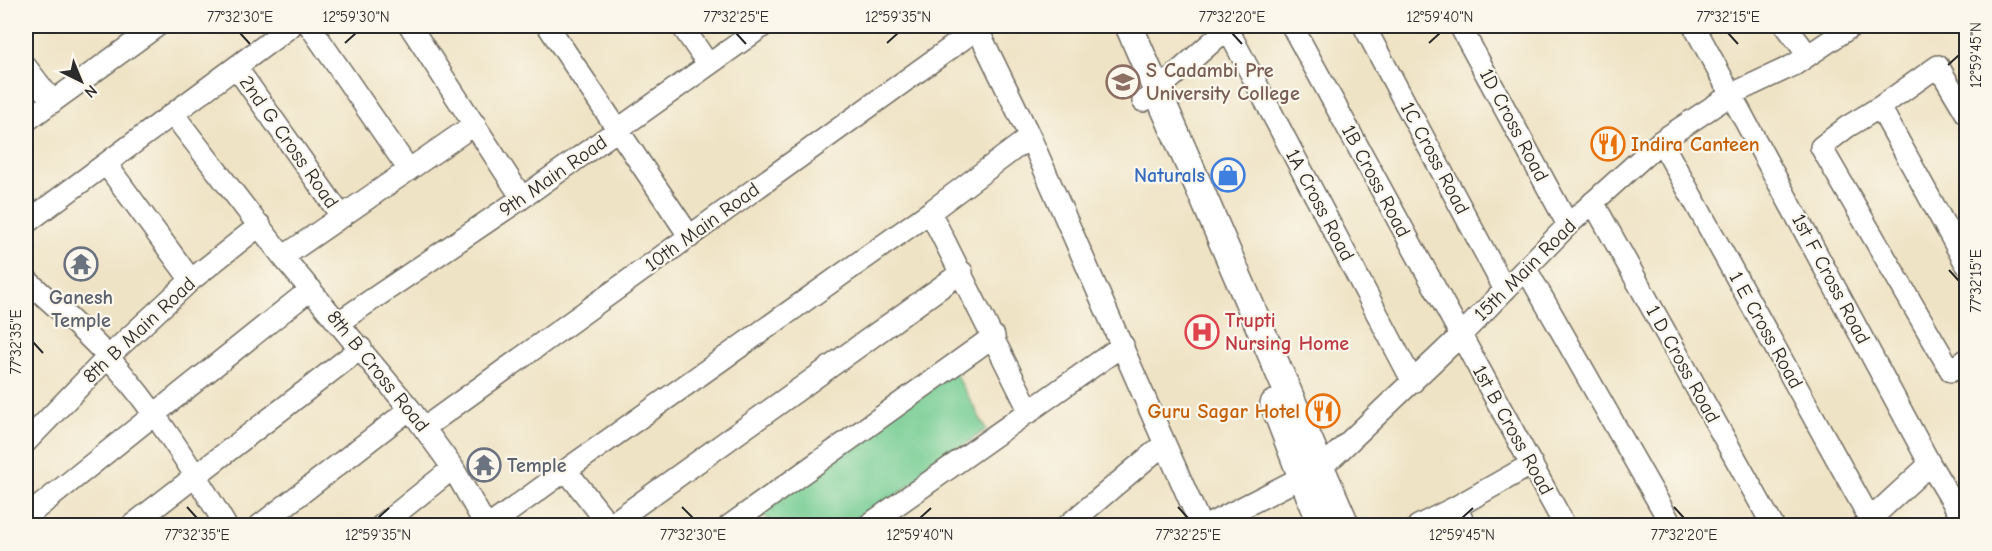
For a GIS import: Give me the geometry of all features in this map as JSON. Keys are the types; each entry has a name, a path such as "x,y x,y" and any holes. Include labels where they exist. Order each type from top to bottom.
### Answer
{"main road":[{"path":"1110,26 1150,97 1264,334 1311,472 1323,525"},
{"path":"1129,26 1150,97"},
{"path":"1311,472 1346,525"}],"street":[{"path":"26,121 158,26"},
{"path":"26,223 291,26"},
{"path":"310,26 410,170"},
{"path":"410,26 522,198"},
{"path":"548,26 690,237"},
{"path":"682,26 708,64"},
{"name":"9th Main Road","path":"339,322 522,198 763,26"},
{"name":"1B Cross Road","path":"1292,26 1460,336"},
{"name":"1C Cross Road","path":"1364,26 1505,290"},
{"name":"1D Cross Road","path":"1460,26 1568,225"},
{"name":"1st F Cross Road","path":"1694,26 1930,464 1958,511 1966,502"},
{"path":"1786,26 1808,55"},
{"name":"15th Main Road","path":"1206,525 1311,472 1334,456 1460,336 1568,225 1661,141 1732,94 1794,65 1852,26"},
{"path":"979,27 1123,345 1201,525"},
{"name":"10th Main Road","path":"424,428 979,27"},
{"path":"1150,97 1229,27"},
{"name":"1A Cross Road","path":"1229,27 1413,382"},
{"name":"2nd G Cross Road","path":"236,66 342,217"},
{"path":"1966,112 1938,66 1821,147 1951,371 1966,360"},
{"path":"26,67 53,102"},
{"path":"1880,107 1966,264"},
{"name":"8th B Cross Road","path":"173,114 284,257 410,409 453,468 488,525"},
{"path":"284,257 475,124"},
{"path":"488,525 930,212 1030,137"},
{"name":"1 E Cross Road","path":"1661,141 1867,522"},
{"path":"106,164 191,280"},
{"name":"1 D Cross Road","path":"1593,202 1773,525"},
{"path":"930,212 1030,412"},
{"name":"8th B Main Road","path":"26,442 108,357 191,280 260,225"},
{"path":"1526,269 1672,525"},
{"path":"566,470 610,525 962,272"},
{"path":"26,279 108,357 153,414 196,476 226,525"},
{"path":"26,517 311,289"},
{"path":"745,521 994,336"},
{"name":"1st B Cross Road","path":"1460,336 1565,525"},
{"path":"867,525 1123,345"},
{"path":"132,525 361,348"},
{"path":"260,525 410,409"},
{"path":"1068,525 1164,444"},
{"path":"1418,525 1461,516 1532,464"},
{"path":"1867,522 1930,464"},
{"path":"381,525 453,468"}],"green space":[{"path":"953,369 986,429 856,525 775,525 758,511"}],"place":[{"name":"S Cadambi Pre University College","path":"1123,82"},
{"name":"Indira Canteen","path":"1608,144"},
{"name":"Naturals","path":"1228,175"},
{"name":"Ganesh Temple","path":"81,264"},
{"name":"Trupti Nursing Home","path":"1202,332"},
{"name":"Guru Sagar Hotel","path":"1323,411"},
{"name":"Temple","path":"484,465"}]}
